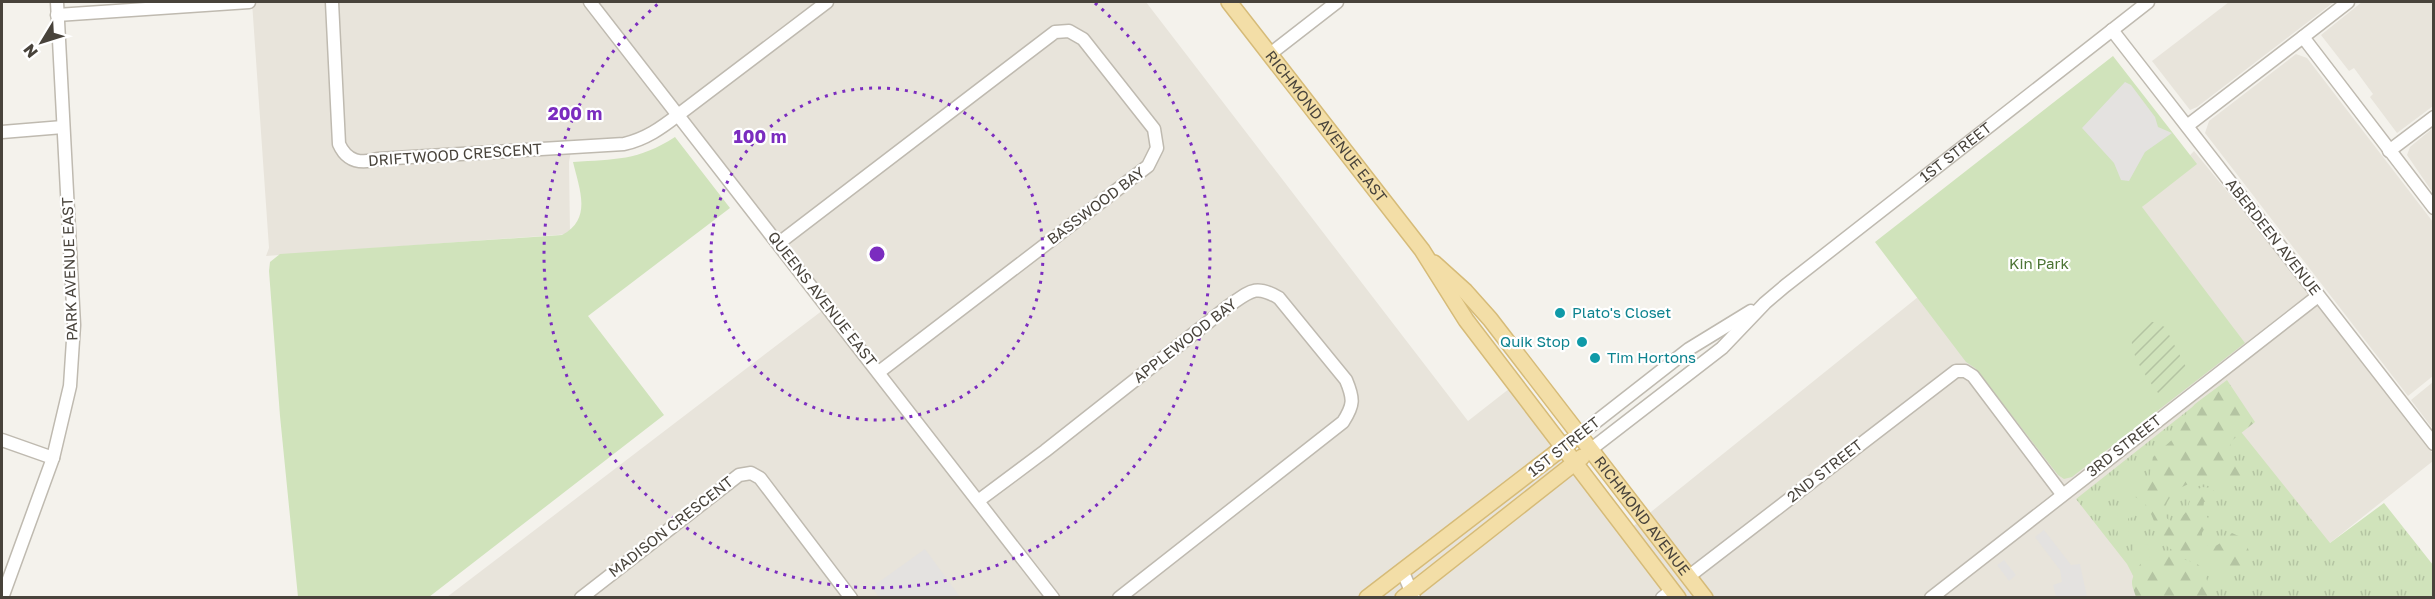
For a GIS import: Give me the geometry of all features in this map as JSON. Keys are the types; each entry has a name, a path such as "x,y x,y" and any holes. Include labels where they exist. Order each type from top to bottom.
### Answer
{"main road":[{"name":"RICHMOND AVENUE EAST","path":"1230,2 1422,250 1466,320 1562,448"},
{"name":"RICHMOND AVENUE EAST","path":"1422,250 1466,291 1579,435"},
{"name":"1ST STREET","path":"1367,597 1579,435"},
{"name":"RICHMOND AVENUE","path":"1579,435 1704,597"},
{"name":"RICHMOND AVENUE","path":"1562,448 1671,595"},
{"name":"1ST STREET","path":"1409,596 1590,450"}],"street":[{"name":"PARK AVENUE EAST","path":"2,597 53,458 70,386 74,325 57,2"},
{"path":"57,15 249,2"},
{"name":"DRIFTWOOD CRESCENT","path":"332,2 339,144 349,159 368,162 378,159 624,144 646,137 678,115"},
{"name":"QUEENS AVENUE EAST","path":"590,2 1053,597"},
{"path":"678,115 827,2"},
{"path":"1270,54 1337,2"},
{"name":"1ST STREET","path":"1590,450 1722,348 1765,303 1880,210 2148,2"},
{"path":"2187,126 2349,2"},
{"name":"ABERDEEN AVENUE","path":"2112,30 2433,444"},
{"name":"BASSWOOD BAY","path":"779,243 1055,32 1069,31 1083,39 1154,129 1157,148 1148,166 879,372"},
{"path":"2303,38 2433,208"},
{"path":"2389,151 2433,117"},
{"path":"2,132 63,127"},
{"name":"APPLEWOOD BAY","path":"978,501 1249,292 1266,290 1279,298 1346,380 1352,394 1351,409 1343,422 1119,597"},
{"name":"3RD STREET","path":"1931,597 2319,296"},
{"name":"1ST STREET","path":"1579,435 1689,349 1765,303"},
{"name":"2ND STREET","path":"1688,577 1949,374 1956,371 1965,371 1972,376 2062,494"},
{"path":"2,440 53,458"},
{"name":"MADISON CRESCENT","path":"581,597 739,475 751,473 760,478 851,597"},
{"path":"1402,570 1409,596"}],"shaded area":[{"path":"252,2 1146,2 1468,421 1514,385 1626,532 1918,297 1976,364 1994,415 2008,432 2185,293 2129,221 2194,151 2317,301 2433,454 2433,461 2262,597 447,597 823,310 678,119 638,144 571,151 569,162 570,234 266,256 269,248"},
{"path":"2229,2 2334,2 2197,107 2190,110 2152,61"},
{"path":"2362,2 2433,2 2433,106 2397,133 2370,97 2373,94 2354,68 2349,71 2321,35"},
{"path":"2296,54 2307,58 2433,222 2433,376 2408,396 2205,133 2209,121"},
{"path":"2125,82 2131,85 2155,117 2158,127 2172,133 2145,152 2129,181 2121,180 2114,163 2082,128"},
{"path":"2433,128 2433,193 2407,155 2410,147"},
{"path":"2433,382 2433,429 2411,400"},
{"path":"2044,530 2071,565 2080,564 2087,597 2056,597 2053,585 2062,582 2060,570 2035,537"},
{"path":"925,549 960,597 879,597 872,587"},
{"path":"2004,560 2016,575 2009,581 1997,565"}],"green space":[{"name":"Kin Park","path":"2113,56 2197,164 2142,207 2245,343 2072,477 2064,479 2058,475 1975,368 1966,362 1875,242"},
{"path":"675,137 730,208 588,316 664,415 429,597 298,597 280,416 270,262 280,254 562,235 572,228 581,212 580,192 573,162 638,155"},
{"path":"2141,321 2153,322 2165,327 2187,369 2183,380 2159,394 2141,368 2133,348 2134,329"},
{"path":"2227,380 2255,422 2230,442 2232,456 2247,481 2245,486 2238,487 2222,478 2189,484 2172,495 2166,504 2165,514 2171,521 2177,522 2186,512 2193,492 2202,487 2211,488 2220,497 2204,502 2203,510 2209,520 2202,533 2202,541 2206,545 2214,546 2232,533 2245,539 2250,555 2243,569 2231,576 2226,575 2208,558 2185,556 2172,550 2162,540 2148,508 2124,487 2130,481 2140,482 2149,479 2153,457 2174,438 2182,419 2195,404"},
{"path":"2210,393 2330,543 2384,503 2433,565 2433,597 2144,597 2127,564 2076,499"},
{"path":"2117,508 2135,508 2135,517 2128,518 2129,541 2118,541"},
{"path":"2148,544 2150,560 2135,561 2133,545"},
{"path":"2155,551 2196,563 2203,570 2212,597 2136,597 2132,583 2134,574 2144,560"}],"place":[{"name":"Plato's Closet","path":"1560,313"},
{"name":"Quik Stop","path":"1582,342"},
{"name":"Tim Hortons","path":"1595,358"}]}
